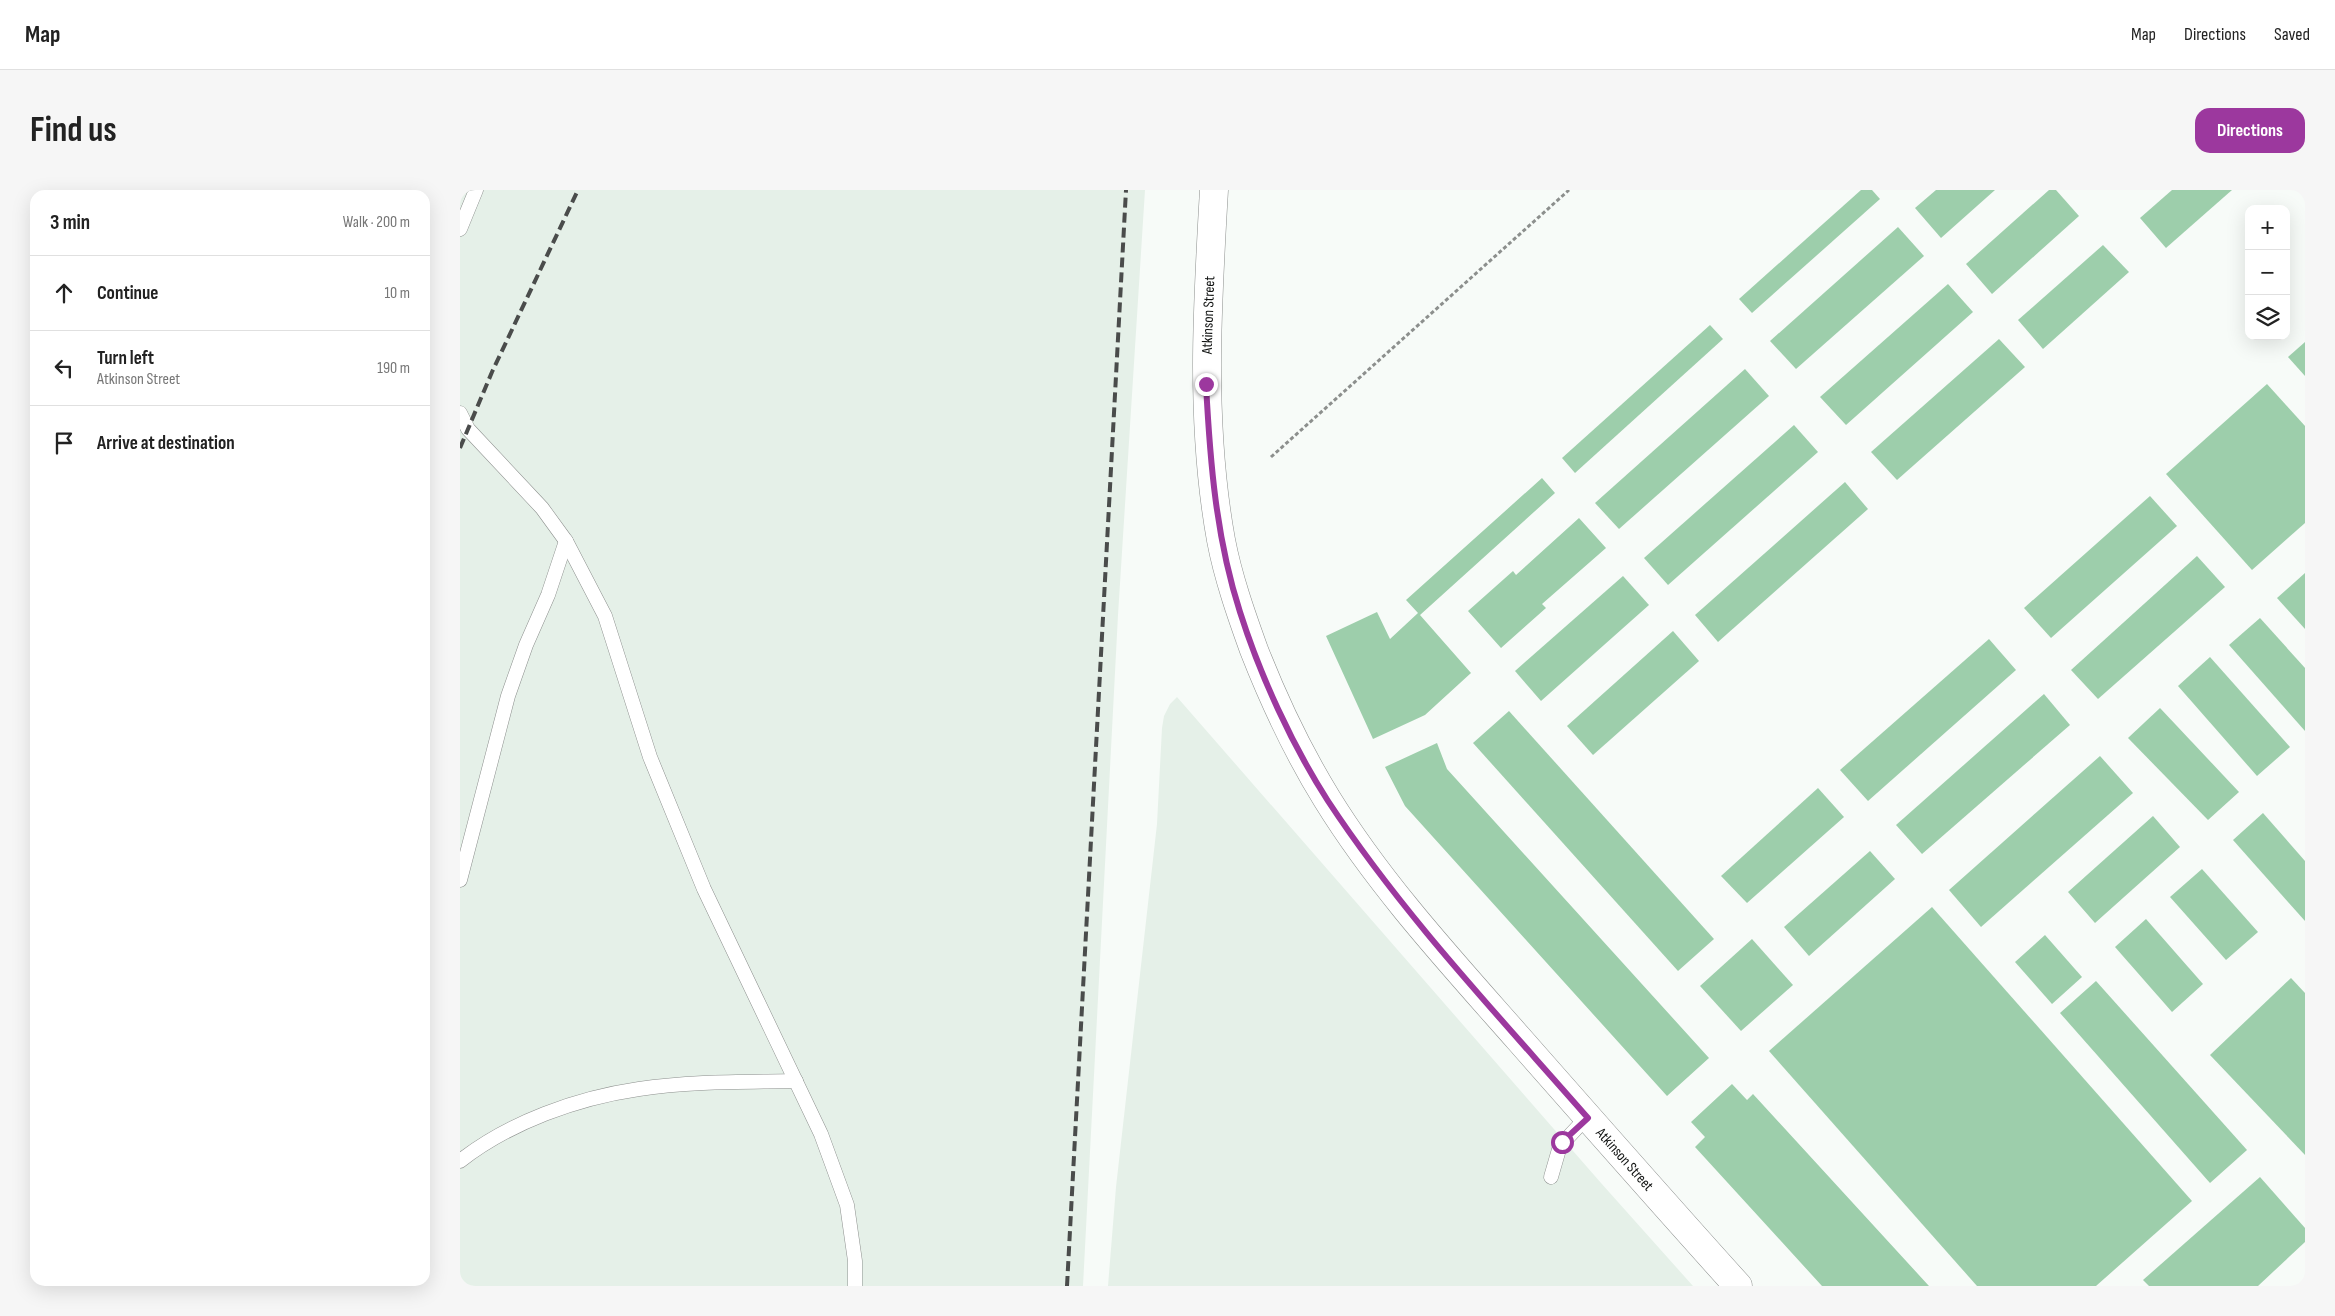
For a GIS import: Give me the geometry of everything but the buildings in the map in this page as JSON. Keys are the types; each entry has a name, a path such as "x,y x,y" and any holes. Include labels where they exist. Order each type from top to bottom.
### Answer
{"main road":[{"name":"Atkinson Street","path":"1214,190 1206,384 1210,453 1222,541 1240,611 1266,679 1295,742 1327,799 1363,852 1450,959 1588,1118 1738,1286"}],"lane":[{"path":"460,229 476,190"},
{"path":"460,414 468,429 542,508 566,541 605,616 650,757 704,889 821,1134 847,1205 855,1261 854,1286"},
{"path":"460,880 508,696 526,645 548,596 566,541"},
{"path":"460,1160 495,1137 529,1121 601,1096 639,1089 675,1086 796,1081"},
{"path":"1552,1177 1560,1146 1588,1118"}],"path":[{"path":"1271,457 1568,190"}],"shaded area":[{"path":"460,190 1145,190 1118,615 1083,1286 460,1286"},
{"path":"1177,697 1693,1286 1108,1286 1116,1187 1157,824 1162,728 1164,716 1170,704"}],"railway":[{"path":"460,448 492,372 578,190"},
{"path":"1067,1286 1126,190"}],"route":[{"path":"1206,384 1210,453 1222,541 1240,611 1266,679 1295,742 1327,799 1363,852 1404,905 1588,1118 1562,1142"}]}
